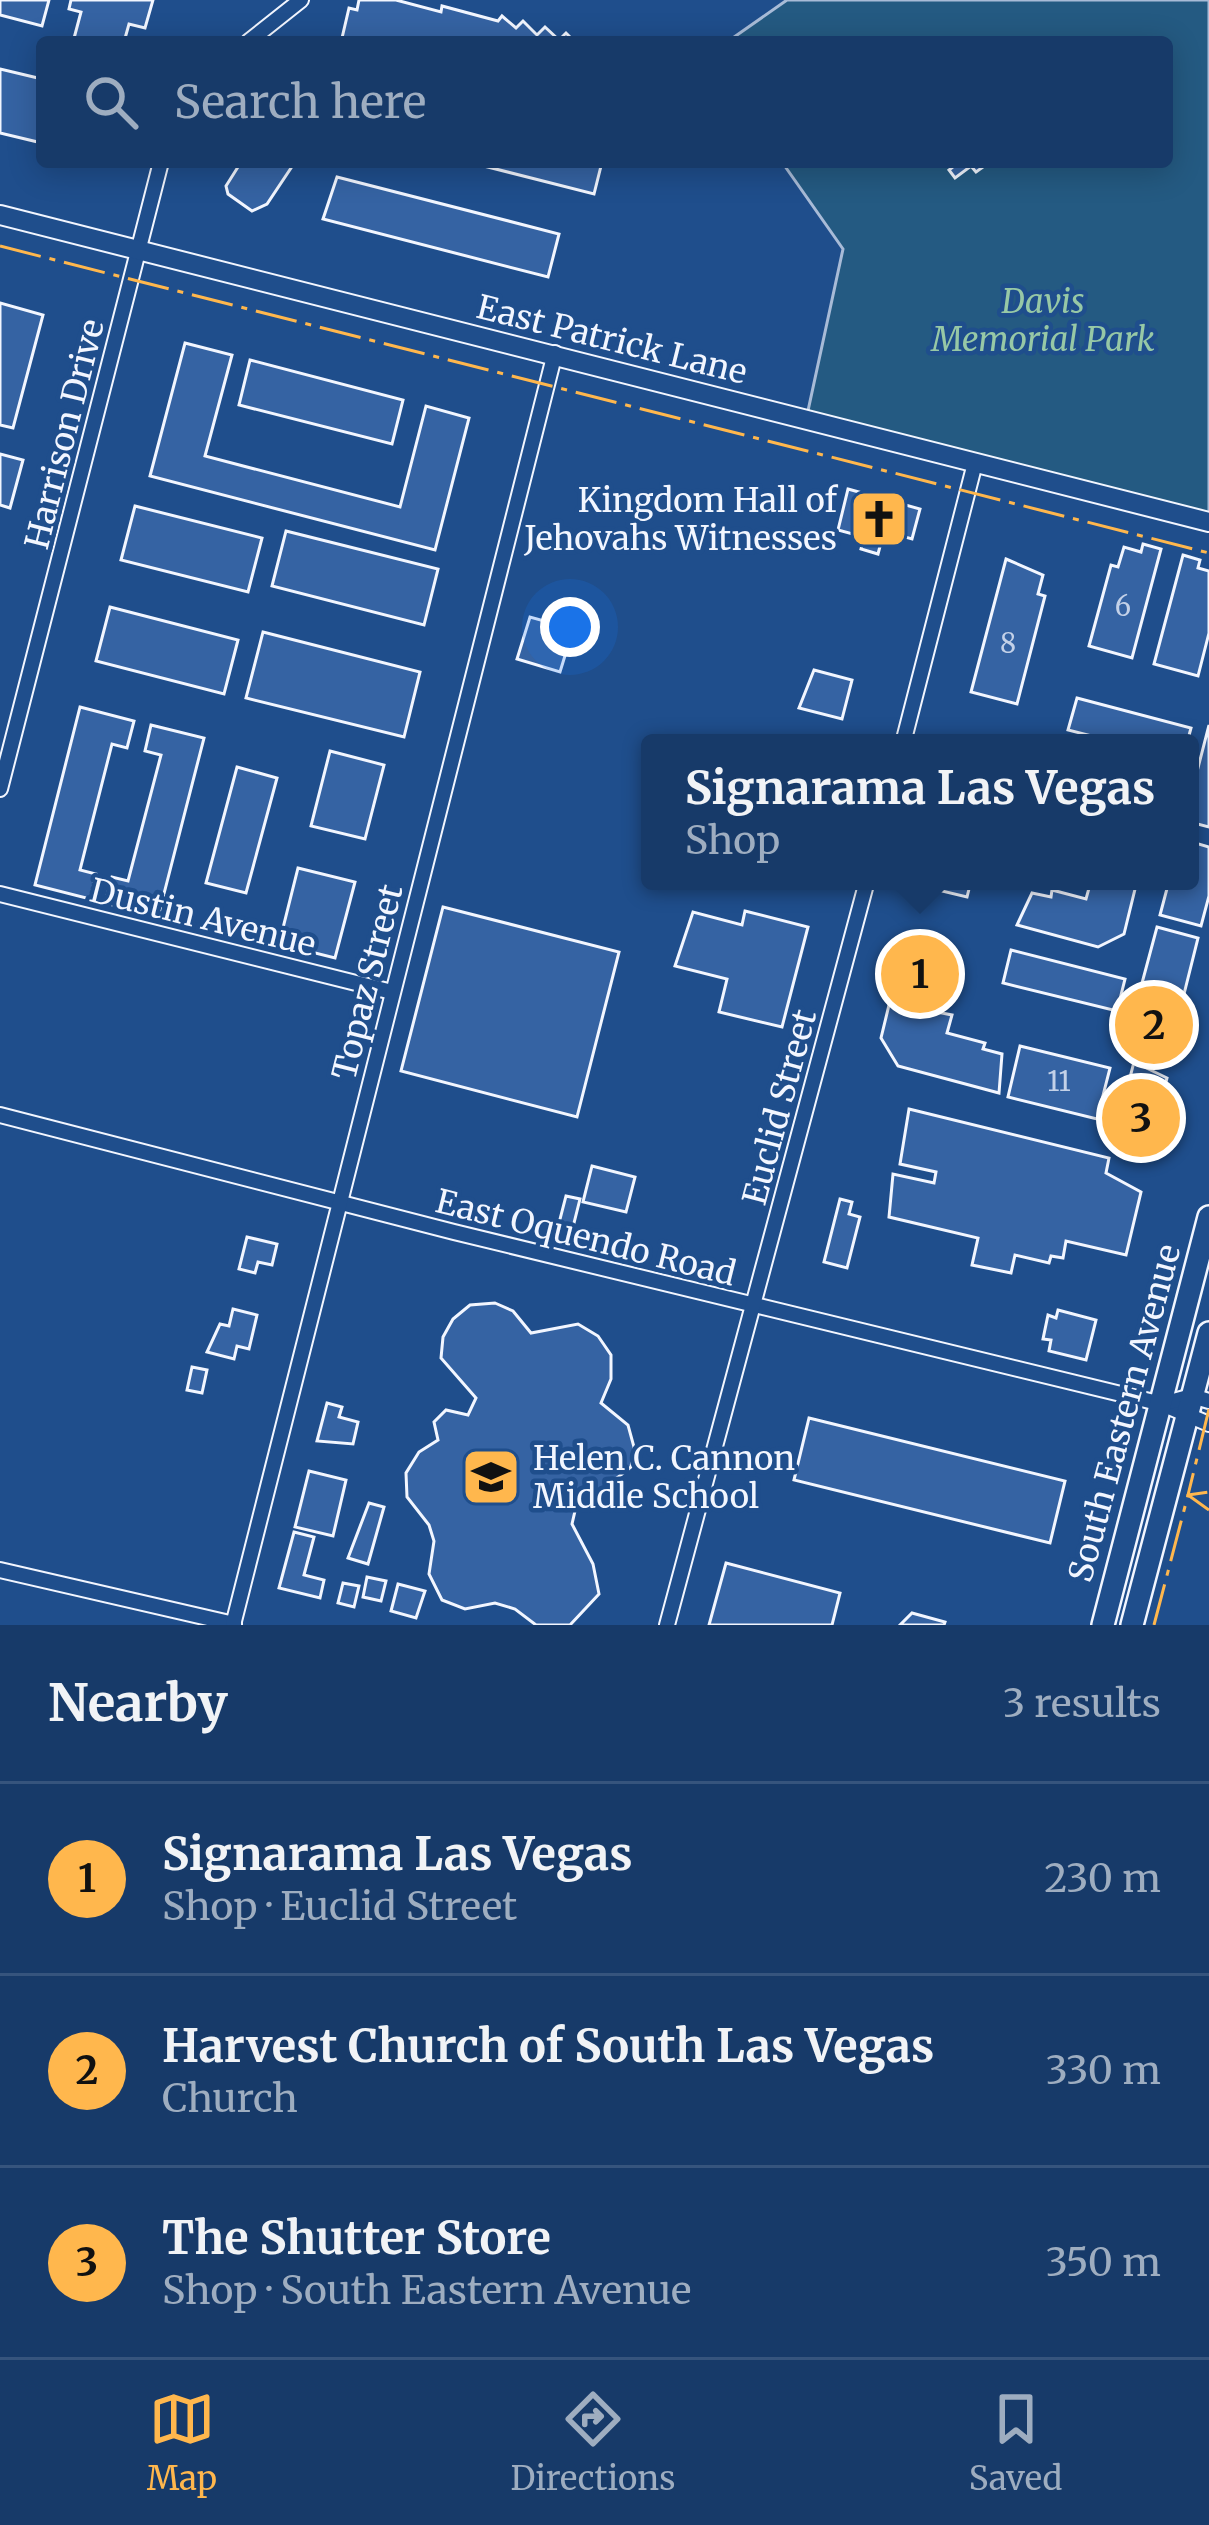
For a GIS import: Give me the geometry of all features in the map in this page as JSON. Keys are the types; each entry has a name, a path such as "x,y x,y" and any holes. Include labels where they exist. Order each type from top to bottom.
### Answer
{"main road":[{"name":"East Patrick Lane","path":"0,215 555,353 974,467 1209,522"},
{"name":"South Eastern Avenue","path":"1103,1625 1209,1217"},
{"name":"South Eastern Avenue","path":"1132,1625 1196,1405 1209,1333"}],"street":[{"path":"256,36 302,0"},
{"name":"Harrison Drive","path":"0,789 159,168"},
{"name":"Topaz Street","path":"233,1624 555,353"},
{"path":"905,734 974,467"},
{"name":"Euclid Street","path":"667,1625 865,890"},
{"name":"Dustin Avenue","path":"0,894 392,992"},
{"name":"East Oquendo Road","path":"0,1114 753,1306 1162,1404 1196,1405 1209,1424"},
{"path":"0,1570 233,1624"}],"green space":[{"name":"Davis Memorial Park","path":"787,0 1209,0 1209,522 806,420 843,249 786,168 1173,168 1173,36 736,36"}],"building":[{"path":"0,0 49,0 42,26 0,15"},
{"path":"71,0 153,0 145,28 129,24 126,36 75,36 81,12 69,9"},
{"path":"359,0 396,0 441,12 442,6 498,21 502,16 516,28 523,21 537,35 545,27 555,36 342,36 349,8 357,10"},
{"path":"0,69 36,78 36,142 0,133"},
{"path":"237,168 291,168 267,204 252,211 228,194 226,186"},
{"path":"492,168 600,168 594,194"},
{"path":"952,168 968,168 955,178"},
{"path":"337,177 559,234 548,277 323,219"},
{"path":"0,303 43,315 13,428 0,425"},
{"path":"185,343 232,355 205,456 400,507 426,406 469,418 435,550 150,476"},
{"path":"250,360 403,400 392,444 239,405"},
{"path":"0,454 23,460 10,508 0,505"},
{"name":"Kingdom Hall of Jehovahs Witnesses","path":"848,489 920,509 912,539 884,531 878,554 861,549 864,537 838,530"},
{"path":"135,506 262,538 248,592 121,560"},
{"path":"286,531 438,569 424,625 272,586"},
{"path":"1143,544 1161,549 1132,658 1089,646 1111,565 1118,567 1124,547 1141,552"},
{"path":"1183,555 1200,560 1198,568 1209,571 1209,633 1198,676 1154,664"},
{"path":"1006,559 1043,575 1038,594 1045,596 1017,704 971,692"},
{"path":"110,607 238,640 224,694 96,661"},
{"path":"546,614 556,617 551,641 568,646 560,672 517,659 530,617 544,621"},
{"path":"263,632 420,672 404,737 246,698"},
{"path":"814,670 852,680 842,719 799,708"},
{"path":"1077,698 1191,728 1189,734 1068,730"},
{"path":"80,707 134,721 127,748 112,744 80,870 96,874 90,899 35,885"},
{"path":"151,725 204,738 158,917 105,903 112,877 128,881 161,755 145,751"},
{"path":"1209,725 1209,827 1199,824 1199,764"},
{"path":"330,751 384,765 365,839 311,826"},
{"path":"237,767 277,778 246,893 206,883"},
{"path":"1199,844 1209,847 1209,896 1201,926 1160,915 1167,890 1199,890"},
{"path":"298,868 355,882 335,958 279,944"},
{"path":"938,890 969,890 967,897"},
{"path":"1052,890 1086,899 1088,890 1135,890 1124,934 1098,947 1017,925 1032,893 1051,897"},
{"path":"443,907 619,952 577,1117 401,1071"},
{"path":"745,911 808,927 782,1027 719,1012 727,979 675,966 693,912 742,925"},
{"path":"1157,927 1198,938 1179,1014 1172,1012 1167,1031 1148,1026 1147,1033 1130,1028"},
{"path":"906,935 928,940 926,948 945,953 937,1012 952,1015 947,1033 985,1043 983,1049 1002,1054 999,1093 898,1066 881,1038"},
{"path":"1011,950 1125,979 1117,1011 1003,983"},
{"path":"1020,1046 1110,1068 1097,1119 1008,1097"},
{"path":"1134,1062 1167,1078 1162,1097 1168,1099 1154,1154 1113,1144"},
{"path":"909,1109 1109,1158 1106,1173 1141,1192 1126,1255 1066,1241 1063,1258 1051,1256 1049,1263 1015,1255 1011,1273 972,1265 978,1238 889,1217 893,1174 934,1183 936,1172 900,1164"},
{"path":"592,1166 635,1177 626,1212 583,1202"},
{"path":"566,1196 580,1199 572,1231 558,1227"},
{"path":"840,1199 852,1202 849,1214 860,1217 847,1268 824,1262"},
{"path":"247,1237 277,1244 272,1265 258,1262 255,1273 239,1269"},
{"path":"495,1303 513,1311 531,1333 578,1324 598,1336 611,1355 611,1379 601,1403 628,1425 634,1447 631,1467 575,1511 572,1524 593,1564 599,1594 570,1625 536,1625 515,1609 495,1603 465,1609 442,1600 429,1574 434,1541 429,1525 407,1497 406,1473 419,1452 438,1440 434,1422 446,1410 468,1415 476,1398 441,1358 443,1337 453,1319 470,1305"},
{"path":"233,1309 257,1315 249,1349 237,1346 234,1359 207,1352 220,1324 229,1326"},
{"path":"1058,1310 1096,1320 1086,1360 1049,1351 1051,1340 1043,1339 1048,1315 1056,1318"},
{"path":"192,1367 207,1370 202,1393 187,1390"},
{"path":"327,1403 342,1407 339,1417 358,1422 353,1444 317,1441"},
{"path":"809,1418 1065,1481 1050,1543 794,1480"},
{"path":"309,1471 346,1480 333,1536 295,1527"},
{"path":"369,1503 384,1507 368,1564 348,1558"},
{"path":"294,1532 314,1537 304,1575 324,1580 320,1598 279,1588"},
{"path":"726,1563 840,1593 832,1625 709,1625"},
{"path":"367,1577 386,1581 381,1601 363,1597"},
{"path":"343,1583 359,1586 354,1607 338,1603"},
{"path":"398,1584 425,1591 416,1618 391,1611"},
{"path":"912,1613 945,1622 900,1625"}],"power":[{"path":"0,246 1209,553"},
{"path":"1209,1409 1188,1495 1209,1492"},
{"path":"1154,1625 1188,1495 1209,1510"}],"place":[{"name":"Kingdom Hall of Jehovahs Witnesses","path":"879,519"},
{"name":"Signarama Las Vegas","path":"920,974"},
{"name":"Harvest Church of South Las Vegas","path":"1154,1025"},
{"name":"The Shutter Store","path":"1141,1118"},
{"name":"Helen C. Cannon Middle School","path":"491,1477"}]}
